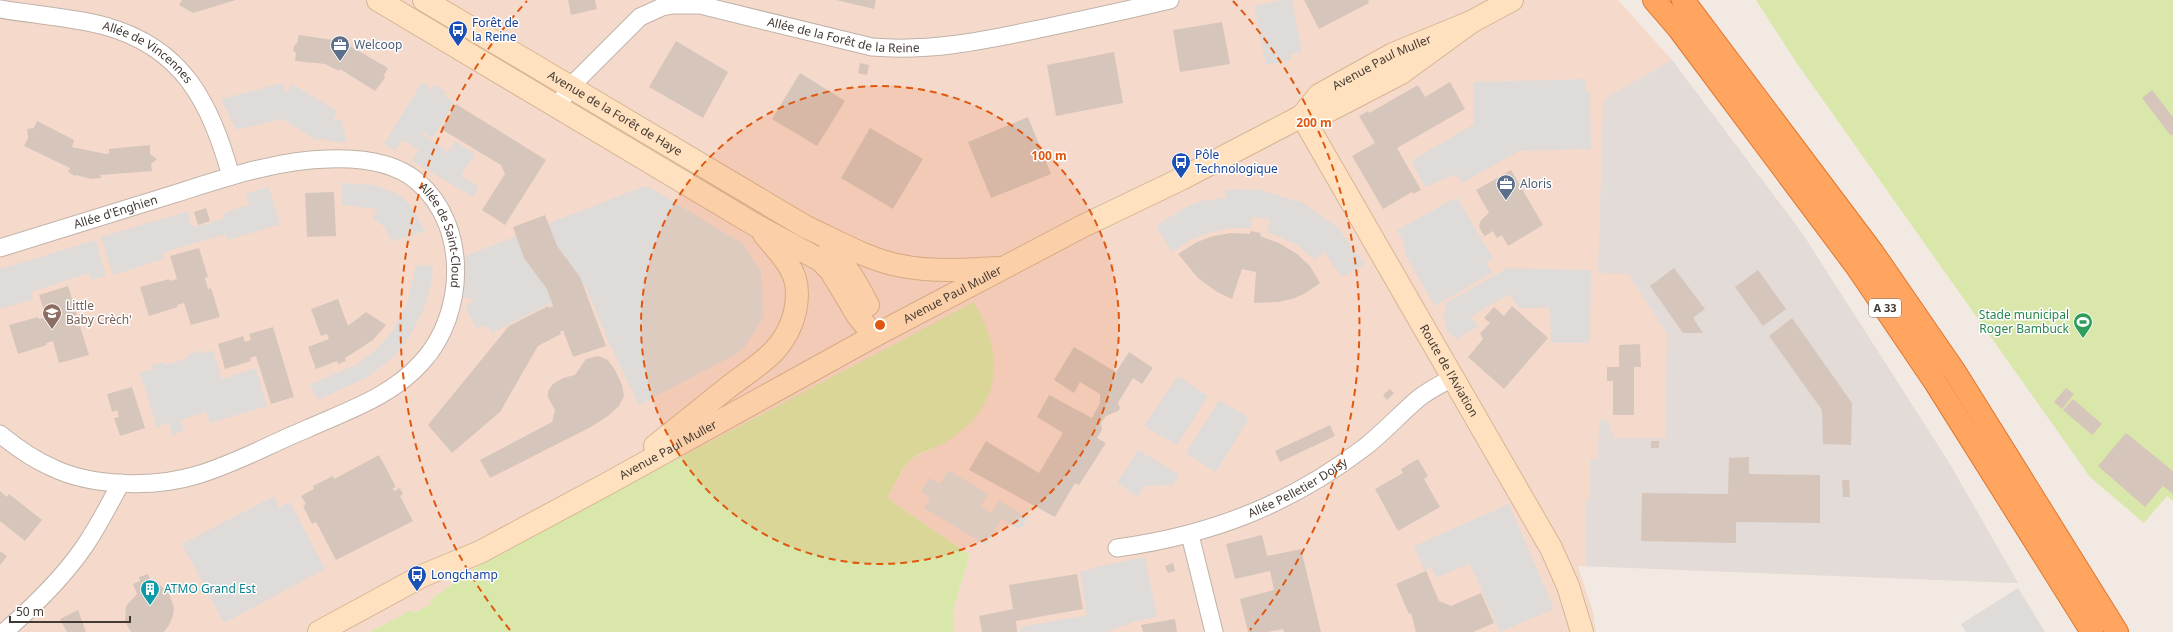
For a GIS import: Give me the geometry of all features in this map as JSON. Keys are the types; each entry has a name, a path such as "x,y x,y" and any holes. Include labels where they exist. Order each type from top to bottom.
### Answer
{"highway":[{"name":"A 33","path":"1654,0 1679,29 1857,267 1935,382 2092,632"},
{"name":"A 33","path":"1683,0 1873,253 1946,358 2117,632"}],"street":[{"name":"Avenue de la Forêt de Haye","path":"378,0 558,106 756,226 820,260 831,272 858,316 874,336"},
{"name":"Avenue de la Forêt de Haye","path":"424,0 806,226 868,256 902,266 943,271 1004,268"},
{"name":"Allée de la Forêt de la Reine","path":"558,106 570,87 640,17 662,7 673,5 700,5 872,47 899,49 970,44 1170,0"},
{"name":"Avenue Paul Muller","path":"344,632 427,586 480,552 605,486 874,336 1083,226 1181,179 1302,116 1328,111 1401,73 1471,22 1512,0"},
{"name":"Allée de Vincennes","path":"0,9 104,26 128,34 158,49 176,66 200,98 216,128 231,176"},
{"name":"Route de l'Aviation","path":"1302,116 1551,548 1568,586 1582,632"},
{"name":"Allée de Saint-Cloud","path":"0,434 35,459 53,469 84,478 121,483 160,482 197,475 375,399 406,378 423,362 435,345 446,325 455,288 454,250 440,209 418,182 393,168 368,160 330,158 289,162 231,176"},
{"name":"Allée d'Enghien","path":"0,248 231,176"},
{"name":"Avenue de la Forêt de Haye","path":"605,486 729,386 767,358 782,342 790,328 796,306 794,278 784,259 756,226"},
{"name":"Avenue de la Forêt de Haye","path":"806,226 843,262 854,277 870,310 874,336"},
{"name":"Allée Pelletier Doisy","path":"1117,548 1190,535 1260,509 1327,474 1366,446 1420,397 1453,377"},
{"path":"4,632 23,616 71,564 85,546 121,483"},
{"path":"1190,535 1214,632"},
{"name":"Avenue Paul Muller","path":"319,632 422,576 480,552"}],"shaded area":[{"path":"0,0 1618,0 1672,60 1802,233 1948,461 2018,583 1578,566 1593,612 1596,632 953,632 953,610 970,555 887,498 909,460 943,443 613,495 508,549 465,574 430,601 431,604 414,613 413,610 370,632 0,632"},
{"path":"1283,0 1292,0 1302,52 1290,54 1291,60 1266,65 1254,6"},
{"path":"1672,60 1802,233 1948,461 2018,583 1586,566 1586,502 1589,497 1590,459 1598,459 1599,420 1607,419 1615,438 1665,438 1667,334 1628,274 1598,273 1603,105 1605,100 1610,95"},
{"path":"1586,79 1586,91 1590,91 1591,149 1519,151 1462,183 1456,174 1425,187 1411,161 1474,124 1473,82"},
{"path":"422,82 431,89 434,84 446,92 444,96 454,102 433,138 423,132 422,134 448,152 455,141 475,154 461,176 479,187 473,197 412,161 419,150 402,140 395,151 384,144"},
{"path":"283,83 286,93 292,84 337,111 333,121 341,119 347,141 337,143 323,139 317,140 282,119 236,130 221,99"},
{"path":"342,183 375,185 398,194 410,205 425,231 392,242 384,227 373,218 377,209 342,205"},
{"path":"269,187 280,224 228,240 225,234 168,251 162,255 163,259 113,275 101,237 188,211 190,223 196,227 222,219 226,212 249,205 246,193"},
{"path":"642,187 649,187 743,244 761,272 764,317 744,348 738,353 639,405 610,345 585,285 492,333 486,325 477,329 465,307 474,301 464,297 465,256"},
{"path":"1225,189 1261,190 1303,203 1338,228 1365,264 1342,277 1324,252 1315,260 1294,243 1267,232 1271,220 1252,217 1251,228 1228,228 1208,233 1190,240 1172,252 1156,226 1186,207 1201,201 1225,198"},
{"path":"1457,197 1493,259 1486,263 1492,273 1435,306 1406,256 1403,241 1397,230"},
{"path":"96,240 106,276 92,280 89,273 31,292 33,299 0,309 0,269"},
{"path":"416,265 433,266 432,280 424,309 407,341 391,359 368,377 318,400 310,384 356,365 377,349 392,332 407,305"},
{"path":"1508,268 1591,270 1590,343 1551,343 1550,308 1519,308 1509,294 1470,317 1479,326 1456,339 1447,331 1444,318 1446,303"},
{"path":"201,350 202,354 213,350 222,379 256,368 267,406 210,423 206,412 180,420 184,431 172,435 169,423 157,427 140,373 152,369 151,366 164,362 166,365 188,358 187,355"},
{"path":"1178,376 1208,396 1177,445 1144,426"},
{"path":"1219,400 1249,418 1216,472 1186,453"},
{"path":"1138,450 1179,474 1173,485 1144,486 1138,497 1117,483"},
{"path":"948,470 988,494 981,506 991,513 999,500 1028,518 1020,530 1002,519 986,545 924,508 930,498 921,492 929,478 940,484"},
{"path":"274,496 279,508 290,502 325,569 224,623 182,544"},
{"path":"1509,504 1554,609 1500,632 1470,564 1436,578 1431,567 1424,570 1414,546"},
{"path":"1145,557 1157,617 1136,621 1107,632 1021,632 1020,627 1087,615 1080,572 1109,564"},
{"path":"2018,588 2045,632 1966,632 1961,624"}],"green space":[{"name":"Stade municipal Roger Bambuck","path":"1756,0 2173,0 2173,501 2167,496 2144,523 2090,477 1796,62"},
{"path":"974,302 988,334 993,353 993,382 989,394 976,417 956,435 909,461 887,498 970,555 953,610 953,632 370,632 412,610 414,613 431,604 430,601 465,574 508,549"}],"building":[{"path":"182,0 236,0 193,13 179,5"},
{"path":"568,0 595,0 597,9 571,15"},
{"path":"836,0 876,0 874,9"},
{"path":"1304,0 1368,0 1369,3 1319,29"},
{"path":"1222,22 1230,64 1180,72 1173,30"},
{"name":"Welcoop","path":"299,35 333,40 334,45 341,43 347,49 350,46 388,68 384,75 385,78 375,91 340,69 339,71 325,64 295,61 296,53 293,50"},
{"path":"676,41 728,72 703,118 649,87"},
{"path":"1114,52 1123,103 1056,116 1047,65"},
{"path":"860,63 869,65 867,75 858,73"},
{"path":"800,73 845,101 817,146 772,119"},
{"path":"1450,82 1465,109 1397,148 1421,190 1413,194 1412,192 1383,209 1352,156 1375,143 1359,116 1368,111 1369,113 1418,85 1425,97"},
{"path":"2152,90 2173,117 2173,134 2171,136 2142,98"},
{"path":"456,104 546,160 505,225 482,210 505,174 501,165 441,129"},
{"path":"1028,117 1051,174 991,198 968,142"},
{"path":"37,121 74,140 72,147 106,154 109,153 109,149 150,145 150,154 157,159 151,164 152,171 100,175 101,178 91,179 75,176 68,172 70,168 24,146 28,138 27,129 34,128"},
{"path":"870,128 923,159 893,209 841,178"},
{"name":"Aloris","path":"1511,170 1543,225 1508,246 1502,235 1497,238 1493,231 1485,236 1482,233 1479,226 1481,220 1489,213 1476,190"},
{"path":"334,192 336,236 307,237 305,193"},
{"path":"206,208 210,221 198,225 194,212"},
{"path":"545,215 557,246 580,277 606,346 573,357 563,330 560,332 561,334 538,346 500,412 452,453 428,425 509,326 548,306 549,308 553,306 547,289 524,258 513,227"},
{"path":"1250,231 1261,233 1260,236 1279,243 1297,254 1310,266 1320,283 1304,294 1292,299 1278,302 1254,303 1256,272 1242,269 1232,299 1217,292 1198,278 1178,254 1197,242 1213,236 1231,233 1250,234"},
{"path":"199,248 208,277 205,278 208,289 211,288 220,317 191,325 184,303 177,305 178,307 149,316 140,287 169,279 170,281 177,279 170,256"},
{"path":"1674,268 1705,309 1693,318 1703,333 1683,333 1650,286"},
{"path":"1758,270 1786,309 1763,326 1735,287"},
{"path":"68,286 77,315 74,316 77,327 80,326 89,355 59,363 53,341 46,343 47,345 18,354 9,325 38,317 39,319 46,317 39,295"},
{"path":"338,299 348,326 366,312 386,325 373,340 345,358 346,361 338,364 337,361 316,369 308,347 329,339 327,334 321,336 311,309"},
{"path":"1512,306 1548,338 1504,389 1468,357 1483,339 1480,333 1490,323 1484,318 1494,307 1504,316"},
{"path":"1792,318 1852,403 1851,445 1823,444 1822,410 1769,336"},
{"path":"273,327 294,397 271,404 256,356 250,358 251,361 225,369 218,344 243,336 245,342 251,340 249,334"},
{"path":"1640,344 1641,367 1634,367 1634,415 1613,415 1613,381 1607,381 1607,367 1619,367 1619,345"},
{"path":"1074,347 1116,372 1129,352 1153,368 1142,384 1133,378 1118,403 1120,408 1118,411 1106,416 1101,423 1102,430 1097,438 1106,443 1079,485 1075,483 1055,517 969,470 986,441 1039,473 1063,433 1037,417 1049,395 1092,418 1100,403 1100,394 1080,382 1074,393 1054,380"},
{"path":"598,356 608,360 615,370 622,385 624,396 619,406 608,416 589,428 490,478 480,460 552,422 555,410 548,397 548,391 553,384 563,378 575,375 586,359"},
{"path":"132,387 145,428 120,436 114,418 119,417 117,410 112,412 107,394"},
{"path":"2066,388 2074,394 2062,409 2054,402"},
{"path":"1390,389 1394,393 1387,400 1383,395"},
{"path":"2073,399 2102,424 2092,435 2063,410"},
{"path":"1330,425 1335,436 1280,462 1275,451"},
{"path":"2126,433 2173,471 2173,494 2163,486 2145,507 2098,466"},
{"path":"1651,441 1659,441 1659,448 1651,448"},
{"path":"379,455 396,487 393,488 394,491 400,488 403,494 400,496 413,521 336,560 316,522 312,524 303,506 306,504 301,496 314,489 313,486 333,476 334,479"},
{"path":"1749,457 1749,474 1820,475 1820,523 1736,522 1736,543 1641,541 1642,493 1728,494 1729,458"},
{"path":"1418,459 1428,476 1424,479 1440,507 1398,531 1375,489 1403,473 1401,469"},
{"path":"1842,480 1849,480 1850,497 1843,497"},
{"path":"0,491 7,497 9,494 42,520 25,541 0,521"},
{"path":"1262,535 1267,556 1301,549 1321,632 1284,632 1283,629 1268,632 1248,632 1240,599 1274,590 1270,571 1235,579 1226,544"},
{"path":"0,551 7,556 0,565"},
{"path":"1173,563 1175,571 1168,573 1165,566"},
{"path":"1426,571 1439,601 1451,606 1481,593 1494,623 1473,632 1416,632 1411,613 1409,614 1396,584"},
{"name":"ATMO Grand Est","path":"148,574 150,581 160,585 169,594 174,607 173,616 164,632 131,632 125,621 126,606 137,594 133,584 140,581 139,577"},
{"path":"1077,574 1083,609 1016,621 1017,632 982,632 979,616 1013,609 1009,585"},
{"path":"78,610 86,632 67,632 60,619"},
{"path":"1175,619 1177,632 1143,632 1141,625"}],"place":[{"name":"Forêt de la Reine","path":"458,47"},
{"name":"Welcoop","path":"340,62"},
{"name":"Pôle Technologique","path":"1181,179"},
{"name":"Aloris","path":"1506,201"},
{"name":"Little Baby Crèch'","path":"52,330"},
{"name":"Stade municipal Roger Bambuck","path":"2083,339"},
{"name":"Longchamp","path":"417,592"},
{"name":"ATMO Grand Est","path":"150,606"}]}
